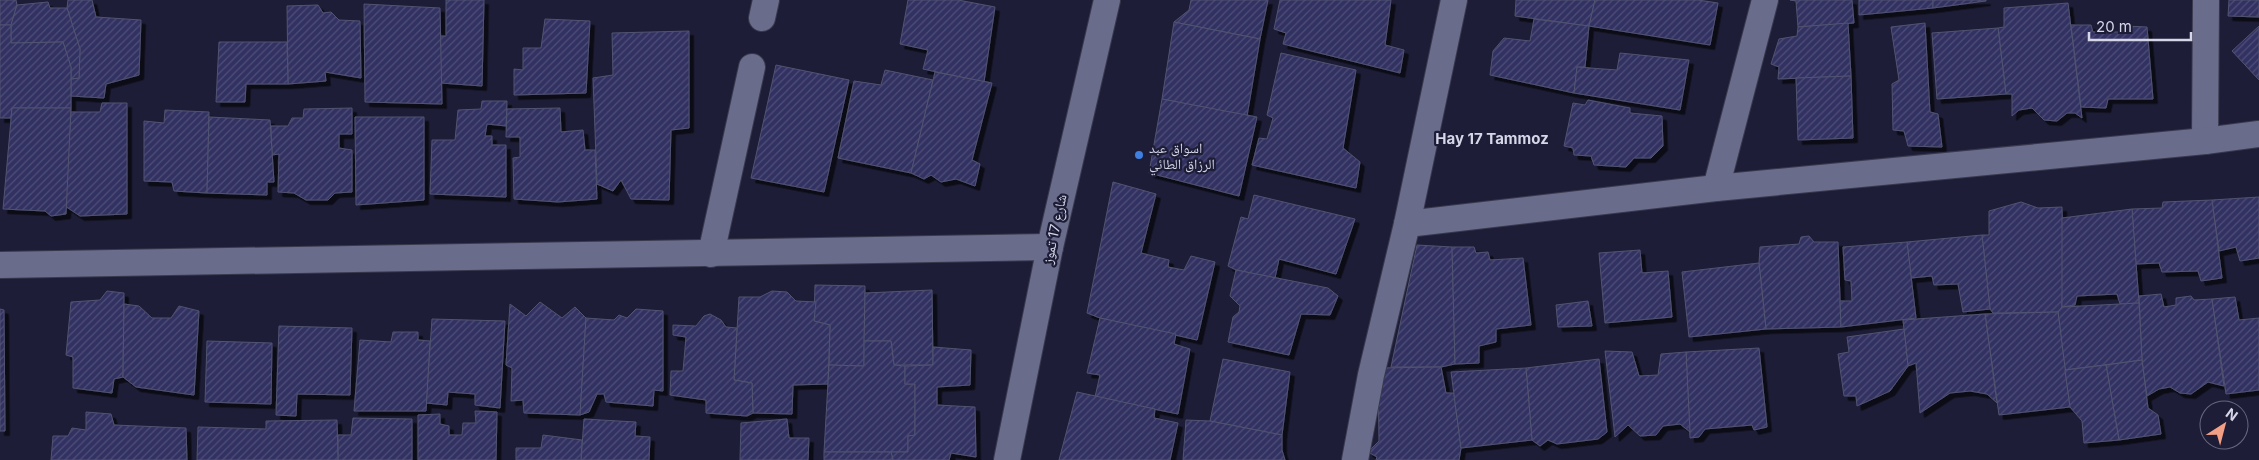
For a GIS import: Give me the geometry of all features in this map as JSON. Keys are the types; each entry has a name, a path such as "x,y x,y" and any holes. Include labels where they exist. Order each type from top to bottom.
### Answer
{"street":[{"name":"شارع 17 تموز","path":"1008,460 1050,247 1107,0"},
{"path":"1354,460 1371,375 1407,224 1454,0"},
{"path":"1716,188 1765,0"},
{"path":"2205,141 2206,0"},
{"path":"711,254 752,67"},
{"path":"1407,224 1716,188 2205,141 2259,134"},
{"path":"0,265 1050,247"}],"building":[{"path":"0,0 16,0 17,5 11,25 0,25"},
{"path":"68,0 92,0 96,17 141,20 139,75 106,84 104,98 71,96 71,79 79,78 80,49 67,8"},
{"path":"446,0 484,0 482,86 441,83 440,36 446,36"},
{"path":"908,0 958,0 995,7 984,82 923,69 928,50 900,44"},
{"path":"1191,0 1268,0 1260,39 1174,22 1189,10"},
{"path":"1280,0 1391,0 1385,45 1404,50 1400,73 1283,44 1286,33 1274,29"},
{"path":"1516,0 1595,0 1589,26 1515,16"},
{"path":"1595,0 1698,0 1718,3 1710,45 1589,26"},
{"path":"1790,0 1852,0 1854,23 1798,27 1796,1"},
{"path":"1859,0 1933,0 1933,8 1859,15"},
{"path":"1933,0 1986,0 1986,1 1933,8"},
{"path":"2229,0 2259,0 2259,17 2228,16"},
{"path":"48,2 50,8 67,8 80,49 79,78 71,79 71,67 63,42 11,43 11,25 17,5"},
{"path":"2068,3 2082,118 2075,113 2067,113 2057,121 2044,120 2032,108 2019,110 2012,116 2012,94 2006,94 1998,28 2004,27 2004,8"},
{"path":"364,4 440,8 442,104 365,102"},
{"path":"318,5 323,13 331,12 339,20 360,21 361,78 325,72 326,81 288,84 287,6"},
{"path":"545,19 590,21 586,93 514,95 514,69 523,70 523,48 541,48"},
{"path":"1534,19 1589,26 1585,67 1577,67 1574,93 1490,75 1493,51 1504,38 1530,41"},
{"path":"1174,22 1260,39 1247,116 1162,99"},
{"path":"1848,23 1851,76 1778,79 1779,67 1771,64 1779,39 1797,36 1798,27"},
{"path":"1925,23 1930,112 1938,114 1942,147 1908,146 1904,131 1893,130 1892,84 1899,80 1891,27"},
{"path":"0,25 11,25 11,43 63,42 71,67 71,108 12,108 11,118 0,118"},
{"path":"2071,25 2091,25 2093,32 2124,32 2125,26 2147,27 2153,99 2108,99 2106,108 2081,107"},
{"path":"2259,26 2259,80 2232,51"},
{"path":"1998,28 2006,94 1937,99 1932,33"},
{"path":"689,31 689,128 671,130 669,200 631,199 621,180 613,191 597,184 593,78 613,75 612,33"},
{"path":"219,42 287,42 288,84 246,84 245,102 216,102"},
{"path":"1281,53 1356,70 1343,148 1360,162 1356,188 1252,165 1259,138 1267,139 1273,118 1267,115"},
{"path":"1620,53 1689,60 1680,110 1574,93 1577,67 1617,70"},
{"path":"776,65 849,80 824,192 751,178"},
{"path":"885,70 933,80 911,173 838,158 854,81 881,85"},
{"path":"935,72 992,83 972,160 980,164 975,186 956,179 941,182 931,175 924,179 911,173"},
{"path":"1851,76 1853,138 1798,140 1796,78"},
{"path":"1162,99 1257,117 1239,196 1149,173"},
{"path":"1588,100 1630,108 1630,113 1662,116 1663,146 1651,158 1634,158 1626,167 1594,165 1591,156 1574,155 1573,148 1564,146 1573,103 1585,105"},
{"path":"482,101 507,101 506,126 487,124 485,136 492,136 492,145 506,145 506,197 430,194 432,140 455,140 458,110 481,109"},
{"path":"102,103 127,103 127,214 80,216 65,206 71,112 100,112"},
{"path":"12,108 71,108 66,214 51,216 45,211 3,209"},
{"path":"352,108 352,134 339,134 339,148 352,150 352,192 335,193 328,200 306,200 294,193 278,192 279,154 272,155 271,126 288,126 292,118 303,118 304,109"},
{"path":"560,108 561,132 583,130 585,150 595,150 597,199 558,202 514,199 513,158 520,157 520,137 506,137 507,109"},
{"path":"165,110 209,112 207,193 174,191 172,182 144,181 144,121 164,123"},
{"path":"209,117 270,120 274,182 267,182 267,195 207,193"},
{"path":"355,117 424,117 424,200 356,205"},
{"path":"1113,182 1156,194 1141,253 1169,260 1168,267 1184,270 1191,256 1215,262 1197,340 1100,318 1087,313"},
{"path":"1254,195 1355,219 1336,274 1279,259 1275,278 1236,270 1228,266 1241,217 1248,219"},
{"path":"2259,197 2259,258 2240,261 2236,247 2219,251 2212,200"},
{"path":"2212,200 2222,278 2201,281 2198,271 2162,272 2159,263 2136,264 2132,209 2162,208 2163,202"},
{"path":"2021,202 2038,208 2062,207 2063,250 2081,248 2084,273 2063,276 2062,307 2058,312 1993,313 1990,309 1982,235 1989,235 1989,211"},
{"path":"2132,209 2139,303 2120,304 2117,294 2077,296 2075,305 2062,307 2062,218"},
{"path":"1982,235 1990,309 1963,312 1958,284 1934,285 1932,276 1911,278 1907,242"},
{"path":"1809,236 1814,242 1838,242 1841,327 1766,329 1759,263 1760,247 1799,244 1801,237"},
{"path":"1907,242 1916,318 1841,327 1840,301 1852,301 1851,281 1845,280 1843,247"},
{"path":"1417,245 1452,247 1455,364 1441,367 1391,367"},
{"path":"1452,247 1474,247 1476,253 1488,252 1490,260 1523,258 1531,325 1496,329 1496,342 1479,346 1479,363 1455,364"},
{"path":"1640,250 1642,273 1668,271 1672,317 1605,323 1599,253"},
{"path":"1759,263 1766,329 1689,337 1682,272"},
{"path":"1236,270 1328,288 1338,296 1330,315 1301,314 1289,355 1228,342 1233,317 1239,312 1240,306 1230,296"},
{"path":"815,285 865,286 864,366 829,365 830,325 814,321"},
{"path":"932,290 933,365 894,365 891,341 864,341 865,293"},
{"path":"107,291 124,293 123,377 114,379 112,393 73,388 73,357 66,355 71,302 100,300"},
{"path":"772,291 787,292 796,301 816,302 814,321 830,325 828,384 793,385 792,414 753,413 752,383 734,380 739,297 760,297"},
{"path":"2161,294 2164,307 2176,305 2176,298 2191,296 2194,300 2212,299 2224,386 2208,382 2191,394 2180,393 2170,387 2159,389 2147,396 2142,360 2139,296"},
{"path":"2235,297 2239,320 2259,318 2259,390 2226,394 2212,299"},
{"path":"1588,301 1592,326 1558,327 1556,305"},
{"path":"540,302 562,318 575,307 586,318 580,415 524,413 523,400 511,401 512,368 506,365 510,304 526,316"},
{"path":"2139,303 2142,360 2065,370 2058,312 2062,307"},
{"path":"124,304 139,306 152,318 171,318 179,306 199,311 194,395 136,387 123,377"},
{"path":"0,309 4,310 5,431 0,431"},
{"path":"636,309 663,311 663,391 654,390 653,406 606,402 604,394 597,394 589,412 580,415 586,318 614,320 619,315 627,318"},
{"path":"2058,312 2070,407 1999,415 1985,314"},
{"path":"710,314 721,320 726,327 737,328 734,380 752,383 753,413 747,416 706,413 706,400 670,395 671,371 683,371 686,337 673,335 673,325 696,326 704,316"},
{"path":"1985,314 1997,403 1987,394 1970,391 1950,393 1920,413 1916,363 1908,366 1903,320"},
{"path":"1100,318 1176,334 1174,344 1190,349 1178,414 1095,397 1100,375 1087,373"},
{"path":"432,319 505,321 500,408 475,405 475,394 448,392 447,405 426,403"},
{"path":"279,326 352,328 350,395 297,394 296,416 276,415"},
{"path":"1904,329 1908,366 1890,391 1857,406 1856,396 1844,396 1838,354 1849,352 1847,337"},
{"path":"393,332 418,332 418,340 430,341 426,411 354,411 360,340 391,342"},
{"path":"207,341 272,343 271,404 205,402"},
{"path":"864,341 891,341 894,365 905,366 905,384 915,384 915,435 908,436 908,452 824,452 829,365 864,366"},
{"path":"933,347 971,350 970,385 937,387 937,405 975,407 976,457 951,453 949,460 893,460 891,452 908,452 908,436 915,435 915,384 905,384 905,366 933,365"},
{"path":"1759,348 1767,427 1754,430 1752,425 1705,429 1699,437 1690,438 1686,352"},
{"path":"1605,351 1632,352 1639,376 1658,375 1661,354 1686,352 1690,432 1680,424 1663,426 1656,435 1640,436 1628,425 1615,437"},
{"path":"1223,359 1290,372 1282,435 1210,421"},
{"path":"1599,359 1607,432 1598,439 1557,444 1548,440 1540,446 1532,440 1526,368"},
{"path":"2142,360 2148,408 2158,415 2161,434 2119,440 2106,365"},
{"path":"2106,365 2119,440 2084,443 2082,421 2070,407 2065,370"},
{"path":"1441,367 1446,393 1454,393 1461,448 1459,460 1376,460 1377,457 1368,452 1379,441 1378,368"},
{"path":"1526,368 1532,440 1461,448 1451,372"},
{"path":"1077,392 1155,409 1154,418 1178,423 1170,460 1059,460"},
{"path":"475,411 497,412 496,460 418,460 418,415 440,414 440,424 449,426 449,435 462,435 463,423 476,423"},
{"path":"86,412 111,414 114,425 186,428 187,460 51,460 53,436 68,436 72,428 86,430"},
{"path":"353,418 412,419 412,460 338,460 338,435 351,435"},
{"path":"584,419 636,422 635,436 650,437 649,460 581,460"},
{"path":"787,419 789,438 809,438 808,460 740,460 741,423"},
{"path":"337,420 338,460 197,460 198,427 266,429 266,421"},
{"path":"1186,420 1210,421 1282,435 1282,450 1285,460 1183,460"},
{"path":"543,435 582,440 581,460 516,460 516,448 541,448"},
{"path":"824,452 891,452 893,460 824,460"}],"place":[{"name":"اسواق عبد الرزاق الطائي","path":"1139,155"}],"district":[{"name":"Hay 17 Tammoz","path":"1492,138"}]}
